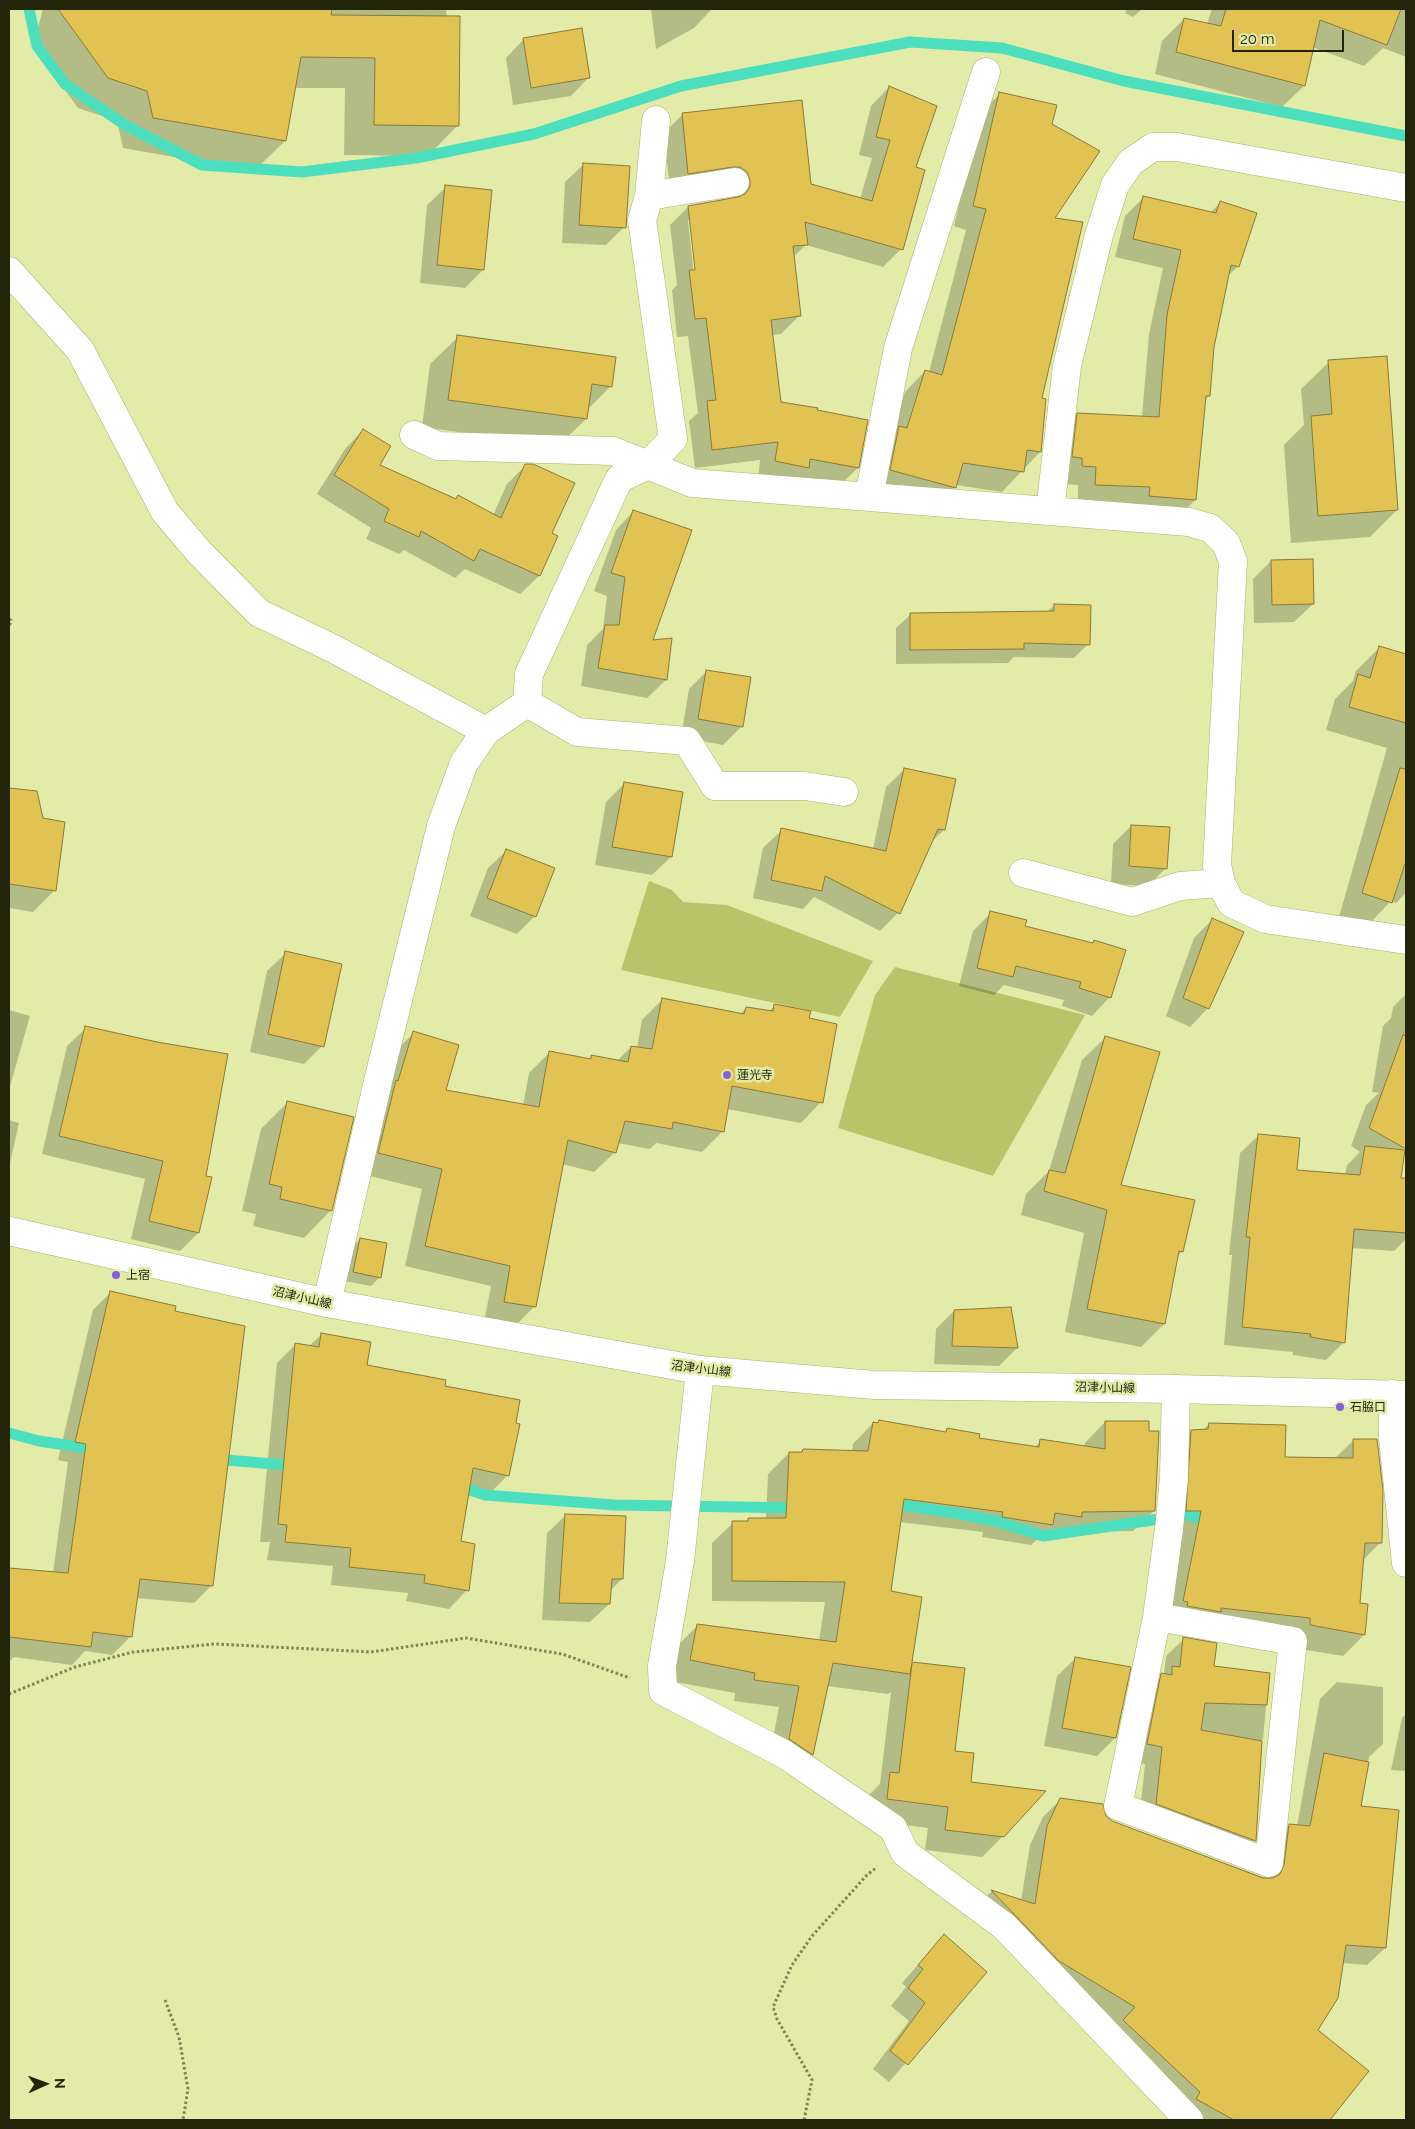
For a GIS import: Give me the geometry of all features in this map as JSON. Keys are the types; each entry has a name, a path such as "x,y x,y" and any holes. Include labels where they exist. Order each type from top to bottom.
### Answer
{"street":[{"path":"869,497 898,348 986,72"},
{"path":"527,703 529,674 619,479 648,465 673,440 642,220 649,196 656,120"},
{"path":"1050,511 1068,366 1099,235 1115,185 1132,162 1153,147 1177,148 1406,188"},
{"path":"649,196 735,182"},
{"path":"9,272 80,350 165,512 199,552 259,613 332,648 486,731"},
{"path":"414,435 438,446 613,451 692,483 1189,522 1210,528 1226,543 1233,561 1217,865 1221,883 1231,903 1264,919 1406,940"},
{"path":"327,1304 379,1077 441,826 464,763 486,731 527,703"},
{"path":"527,703 577,732 687,741 716,786 805,786 844,792"},
{"path":"1023,873 1132,902 1180,886 1221,883"},
{"name":"沼津小山線","path":"9,1230 327,1304 700,1370 874,1385 1176,1388 1400,1394"},
{"path":"700,1370 680,1562 662,1666 664,1691 784,1754 893,1828 905,1853 1004,1926 1189,2120"},
{"path":"1157,1616 1293,1642 1270,1864 1118,1806 1157,1616 1174,1478 1176,1388"},
{"path":"1400,1394 1393,1439 1406,1563"}],"path":[{"path":"9,619 11,620 9,628"},
{"path":"9,1694 75,1667 133,1652 215,1644 371,1652 466,1638 562,1654 664,1691"},
{"path":"804,2120 812,2080 809,2070 777,2019 773,2007 792,1965 812,1936 867,1875 902,1846"},
{"path":"166,2000 179,2037 188,2089 183,2120"}],"green space":[{"path":"649,881 672,890 683,902 727,905 873,961 840,1017 621,970"},
{"path":"895,967 1085,1015 993,1176 838,1128 875,995"}],"building":[{"path":"58,9 332,9 331,15 460,16 459,126 374,125 375,58 301,57 286,141 153,118 147,91 108,78"},
{"path":"1226,9 1401,9 1387,45 1320,20 1305,86 1176,52 1184,18 1221,26"},
{"path":"582,28 590,78 531,88 523,38"},
{"path":"889,86 937,106 916,167 925,170 903,250 805,222 808,245 793,246 801,316 771,320 781,402 818,408 817,410 868,420 859,468 810,459 809,468 775,461 778,442 712,450 707,401 716,400 706,318 695,319 689,270 695,270 688,206 738,197 745,194 750,187 750,180 747,172 740,167 688,174 682,113 802,100 811,184 872,201 890,140 876,137"},
{"path":"999,92 1057,105 1052,124 1100,151 1055,218 1083,222 1042,398 1046,399 1041,452 1027,450 1024,472 963,463 956,488 890,470 899,426 907,428 925,370 942,375 986,209 973,206"},
{"path":"583,163 630,166 626,228 579,225"},
{"path":"445,185 492,190 484,270 437,265"},
{"path":"1143,196 1216,213 1220,201 1257,213 1239,267 1231,265 1214,347 1210,396 1206,396 1196,500 1149,496 1150,487 1095,485 1096,467 1082,466 1082,458 1072,457 1077,413 1159,417 1167,315 1181,250 1133,239"},
{"path":"457,335 616,357 612,387 592,384 587,419 448,400"},
{"path":"1387,356 1398,510 1318,516 1311,416 1332,414 1328,360"},
{"path":"363,429 391,446 380,465 456,499 458,495 501,518 525,464 533,464 575,483 552,533 558,536 540,576 480,549 474,561 421,531 419,537 384,521 389,509 334,475"},
{"path":"633,510 692,530 653,640 672,638 667,680 598,668 605,625 619,625 625,577 611,573"},
{"path":"1313,559 1314,604 1272,605 1271,560"},
{"path":"1054,604 1091,605 1090,645 1024,643 1024,649 910,650 910,613 1054,611"},
{"path":"1379,646 1406,654 1406,723 1349,707 1358,674 1370,678"},
{"path":"706,670 751,677 743,727 698,719"},
{"path":"904,768 956,779 945,830 938,829 900,914 825,876 822,891 771,880 781,828 886,851"},
{"path":"1400,768 1406,769 1406,861 1392,903 1362,893"},
{"path":"624,782 683,792 672,857 612,847"},
{"path":"9,788 37,791 43,818 65,822 56,891 9,884"},
{"path":"1131,825 1170,827 1167,869 1129,866"},
{"path":"506,849 555,868 536,917 487,898"},
{"path":"990,911 1027,920 1025,926 1093,943 1094,940 1126,950 1111,998 1079,988 1081,982 1016,966 1013,977 977,968"},
{"path":"1212,918 1244,932 1209,1009 1183,998"},
{"path":"285,951 342,964 324,1047 268,1034"},
{"path":"662,998 744,1014 746,1007 773,1011 774,1004 811,1011 809,1018 837,1024 823,1103 732,1086 724,1132 673,1122 672,1129 625,1121 616,1153 568,1140 536,1307 504,1302 510,1266 425,1246 442,1169 378,1153 396,1080 398,1081 413,1031 459,1045 446,1090 539,1107 549,1051 591,1059 591,1055 628,1062 631,1046 652,1049"},
{"path":"85,1026 157,1042 228,1054 206,1176 212,1177 199,1233 149,1221 163,1161 59,1136"},
{"path":"1403,1035 1406,1036 1406,1149 1369,1128"},
{"path":"1105,1036 1160,1052 1121,1185 1195,1200 1183,1252 1179,1251 1165,1324 1087,1309 1107,1210 1044,1191 1049,1170 1065,1173"},
{"path":"287,1101 354,1117 332,1211 280,1199 282,1187 269,1184"},
{"path":"1258,1134 1300,1138 1297,1170 1360,1175 1365,1146 1405,1150 1401,1178 1406,1178 1406,1233 1354,1229 1345,1343 1310,1337 1311,1334 1242,1327 1250,1237 1246,1237"},
{"path":"360,1238 387,1243 381,1278 353,1272"},
{"path":"110,1291 176,1306 175,1311 245,1326 213,1586 140,1579 132,1637 93,1632 91,1647 9,1637 9,1568 68,1573 86,1444 75,1442"},
{"path":"1011,1307 1018,1348 952,1346 954,1310"},
{"path":"321,1333 371,1342 367,1365 446,1380 445,1386 520,1400 516,1423 520,1424 509,1476 473,1468 461,1541 475,1544 469,1591 424,1583 425,1575 349,1567 351,1548 285,1542 287,1525 278,1524 295,1343 319,1347"},
{"path":"879,1420 946,1432 947,1428 980,1434 979,1438 1039,1447 1040,1439 1105,1449 1105,1421 1149,1421 1149,1431 1159,1431 1155,1511 1082,1512 1082,1517 1055,1513 1053,1525 1002,1517 1003,1512 904,1499 891,1591 922,1597 912,1662 965,1668 955,1751 974,1753 971,1782 1046,1791 1004,1837 945,1830 948,1807 887,1799 890,1772 899,1773 912,1663 910,1674 833,1663 813,1755 789,1739 799,1686 754,1680 755,1673 690,1660 697,1624 836,1642 845,1582 732,1581 732,1521 748,1521 748,1518 786,1518 789,1452 802,1452 803,1449 868,1451 873,1422 878,1423"},
{"path":"1209,1423 1286,1425 1285,1457 1353,1458 1353,1439 1377,1439 1383,1490 1382,1543 1365,1543 1360,1603 1368,1604 1365,1635 1310,1625 1310,1618 1221,1608 1221,1612 1187,1606 1188,1602 1183,1601 1201,1511 1186,1511 1191,1430 1208,1429"},
{"path":"565,1514 626,1516 623,1579 612,1579 610,1604 559,1603"},
{"path":"1183,1637 1217,1643 1214,1666 1270,1673 1267,1705 1205,1703 1201,1730 1262,1741 1256,1841 1156,1804 1162,1747 1147,1744 1161,1673 1172,1675 1172,1666 1180,1667"},
{"path":"1075,1657 1131,1667 1116,1738 1062,1728"},
{"path":"1324,1753 1369,1762 1361,1806 1399,1810 1386,1948 1346,1945 1338,1998 1318,2030 1369,2071 1330,2120 1234,2120 1196,2099 1200,2092 1123,2020 1135,2007 1059,1961 991,1890 1035,1904 1047,1826 1060,1798 1103,1804 1106,1816 1112,1821 1263,1878 1273,1878 1280,1874 1284,1865 1289,1824 1310,1826"},
{"path":"944,1934 987,1972 908,2065 890,2051 925,2003 908,1988 923,1969 918,1965"}],"waterway":[{"path":"29,9 37,46 65,84 125,125 202,165 302,172 416,158 534,134 681,86 910,42 1002,48 1124,81 1406,136"},
{"path":"9,1433 39,1441 101,1450"},
{"path":"214,1459 298,1466"},
{"path":"455,1485 485,1495 615,1505 802,1508"},
{"path":"890,1505 902,1505 966,1515 999,1522 1043,1536 1187,1515 1215,1522"}],"place":[{"name":"蓮光寺","path":"727,1075"},
{"name":"上宿","path":"116,1275"},
{"name":"石脇口","path":"1340,1407"}]}
